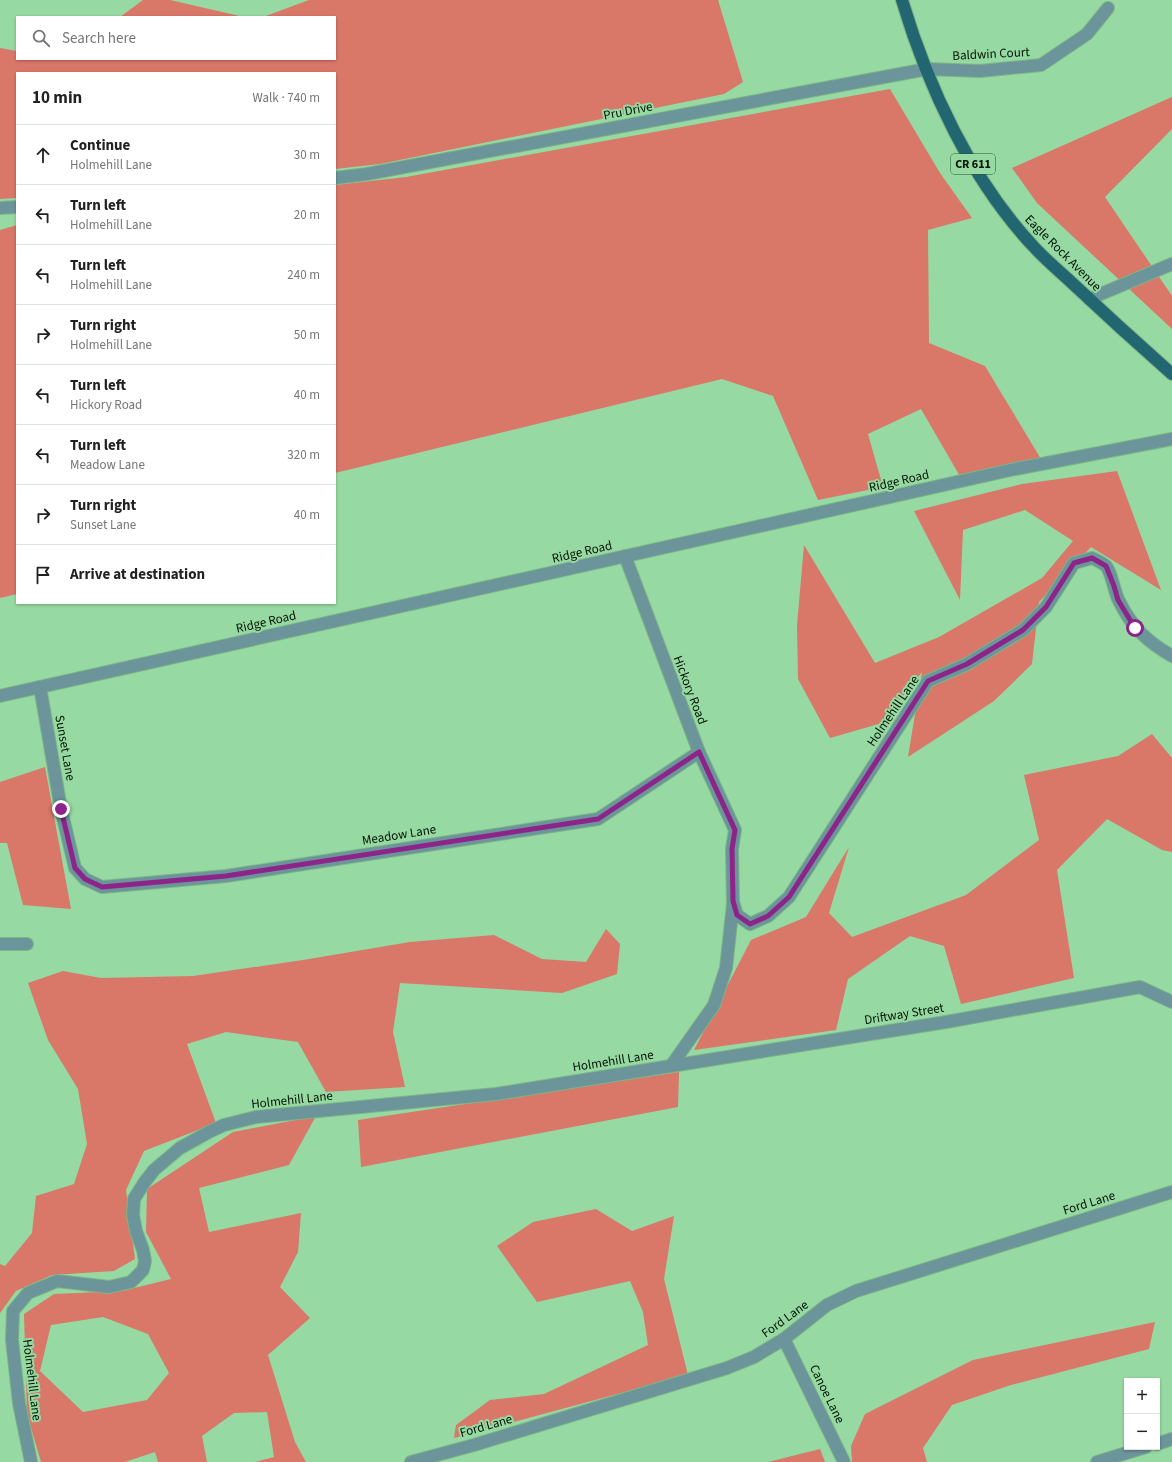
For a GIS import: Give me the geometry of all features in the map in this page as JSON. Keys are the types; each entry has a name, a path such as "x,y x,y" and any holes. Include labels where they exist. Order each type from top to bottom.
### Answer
{"main road":[{"name":"Eagle Rock Avenue","path":"902,0 909,25 952,126 969,157 1004,211 1034,248 1172,374"}],"street":[{"name":"Baldwin Court","path":"927,69 980,71 1041,65 1087,34 1108,8"},
{"name":"Pru Drive","path":"336,178 367,174 927,69"},
{"path":"0,208 16,207"},
{"path":"1089,299 1172,264"},
{"name":"Ridge Road","path":"0,696 1015,469 1172,439"},
{"name":"Hickory Road","path":"625,556 699,752 735,830"},
{"name":"Holmehill Lane","path":"733,901 737,915 750,924 768,916 789,897 928,681 967,664 1023,630 1046,607 1074,563 1092,558 1106,566 1118,600 1135,628 1143,636 1172,656"},
{"name":"Sunset Lane","path":"40,687 61,809 75,868 85,879"},
{"name":"Meadow Lane","path":"85,879 102,887 226,876 598,819 699,752"},
{"name":"Holmehill Lane","path":"31,1462 18,1396 12,1340 13,1311 28,1293 57,1281 109,1287 130,1283 137,1277 143,1270 145,1261 133,1215 134,1199 144,1182 154,1170 180,1148 209,1132 256,1117 496,1094 671,1066 714,1005 726,968 733,901 732,849 735,830"},
{"path":"0,944 27,944"},
{"name":"Driftway Street","path":"671,1066 946,1022 1140,987 1172,1002"},
{"name":"Ford Lane","path":"411,1462 705,1376 754,1357 784,1339 827,1305 856,1291 1172,1192"},
{"name":"Canoe Lane","path":"784,1339 844,1462"},
{"path":"1160,1443 1172,1439"},
{"path":"1097,1462 1136,1450"}],"shaded area":[{"path":"143,0 170,0 240,16 121,16"},
{"path":"309,0 718,0 743,82 724,94 380,164 336,169 336,72 16,72 16,198 0,199 0,48 16,51 16,60 336,60 336,16 266,16"},
{"path":"890,89 940,173 972,218 928,230 929,343 985,366 1047,469 965,485 921,409 868,434 883,487 818,500 773,396 722,379 336,473 336,185 406,177"},
{"path":"1172,97 1172,129 1105,197 1172,296 1172,329 1037,203 1012,168"},
{"path":"16,225 16,594 0,598 0,230"},
{"path":"1117,471 1161,590 1091,547 1039,602 1032,664 994,701 908,757 922,672 882,723 830,738 798,679 797,625 804,545 875,663 939,637 1042,578 1073,541 1025,510 963,530 960,600 914,511 1022,484"},
{"path":"1152,734 1172,758 1172,852 1162,850 1107,819 1057,870 1074,978 961,1004 944,946 910,936 848,979 836,1030 694,1050 751,940 806,917 849,847 829,913 852,937 966,895 1039,840 1024,775 1118,756"},
{"path":"45,767 71,909 23,905 7,843 0,843 0,782"},
{"path":"606,929 620,944 617,974 562,993 400,983 393,1032 405,1087 326,1092 298,1042 226,1032 187,1044 216,1123 144,1151 126,1190 135,1259 114,1271 52,1275 16,1291 0,1313 0,1264 5,1266 32,1233 36,1196 74,1184 87,1144 78,1089 48,1040 28,983 63,971 101,978 193,976 303,960 410,942 494,935 542,959 586,962"},
{"path":"679,1072 678,1107 361,1167 358,1120"},
{"path":"316,1116 289,1165 199,1188 209,1232 301,1213 298,1252 280,1287 310,1318 268,1355 295,1442 306,1462 255,1462 274,1457 267,1412 234,1413 202,1436 207,1462 158,1462 155,1452 125,1462 41,1462 27,1414 24,1314 54,1294 122,1291 171,1279 146,1232 147,1189 233,1132","holes":["103,1317 148,1334 169,1373 147,1400 83,1412 40,1371 51,1325"]},
{"path":"596,1209 632,1231 674,1216 664,1279 688,1375 454,1438 456,1425 490,1400 544,1394 648,1345 643,1312 630,1281 537,1302 497,1246 533,1222"},
{"path":"1155,1322 1149,1349 1011,1385 952,1405 923,1448 927,1462 852,1462 851,1446 865,1414 973,1360"},
{"path":"820,1449 825,1462 768,1462"}],"route":[{"path":"61,809 75,868 85,879 102,887 226,876 598,819 699,752 735,830 732,849 733,901 737,915 750,924 768,916 789,897 928,681 967,664 1023,630 1046,607 1074,563 1092,558 1106,566 1118,600 1135,628"}]}
